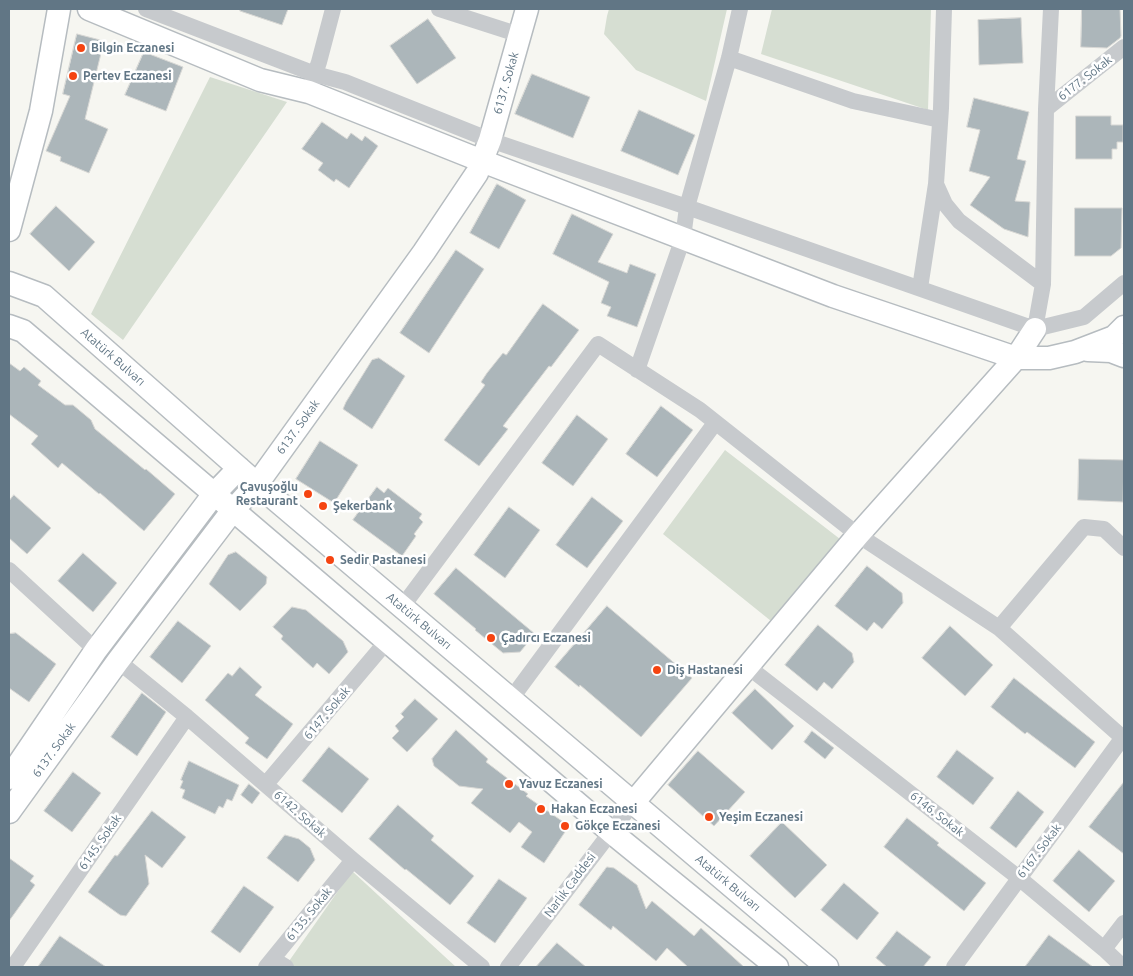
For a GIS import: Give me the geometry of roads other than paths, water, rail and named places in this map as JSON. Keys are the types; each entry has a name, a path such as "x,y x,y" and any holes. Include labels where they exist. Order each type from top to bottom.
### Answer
{"street":[{"path":"9,230 41,111 59,9"},
{"path":"89,9 260,80 312,83 345,82 490,140 1035,329 1084,316 1124,283"},
{"path":"146,9 482,161 833,296 1016,358 1049,358 1082,350 1114,337 1124,328"},
{"path":"312,83 333,9"},
{"path":"439,9 520,35"},
{"name":"6137. Sokak","path":"9,812 118,661 233,510 257,484 424,252 478,173 490,140 527,9"},
{"path":"637,370 682,238 687,207 729,58 740,9"},
{"path":"920,288 936,184 944,9"},
{"path":"633,803 858,535 1016,358 1035,329 1043,284 1046,109 1051,9"},
{"name":"6177. Sokak","path":"1046,109 1124,47"},
{"path":"729,58 853,101 940,120"},
{"path":"936,184 945,204 959,221 1043,284"},
{"name":"Atatürk Bulvarı","path":"9,282 44,296 257,484 827,967"},
{"path":"9,326 23,331 611,832 777,967"},
{"path":"402,607 598,344 700,410 858,535 999,628 1123,737"},
{"path":"1082,350 1111,351 1124,356"},
{"path":"511,699 715,422"},
{"name":"6137. Sokak","path":"9,778 96,650 214,494 239,468"},
{"path":"999,628 1084,527 1104,529 1124,548"},
{"path":"9,570 96,650"},
{"name":"6147. Sokak","path":"266,784 387,641"},
{"name":"6142. Sokak","path":"118,661 187,717 353,860 482,967"},
{"name":"6146. Sokak","path":"747,666 1019,878 1123,967"},
{"name":"6145. Sokak","path":"13,967 187,717"},
{"name":"6167. Sokak","path":"954,967 1123,737"},
{"name":"Narlık Caddesi","path":"508,967 633,803"},
{"name":"6135. Sokak","path":"275,964 353,860"},
{"path":"1104,949 1124,923"}],"place":[{"name":"Bilgin Eczanesi","path":"81,48"},
{"name":"Pertev Eczanesi","path":"73,76"},
{"name":"Çavuşoğlu Restaurant","path":"308,494"},
{"name":"Şekerbank","path":"323,506"},
{"name":"Sedir Pastanesi","path":"330,560"},
{"name":"Çadırcı Eczanesi","path":"491,638"},
{"name":"Diş Hastanesi","path":"657,670"},
{"name":"Yavuz Eczanesi","path":"509,784"},
{"name":"Hakan Eczanesi","path":"541,809"},
{"name":"Yeşim Eczanesi","path":"709,817"},
{"name":"Gökçe Eczanesi","path":"565,826"}]}
